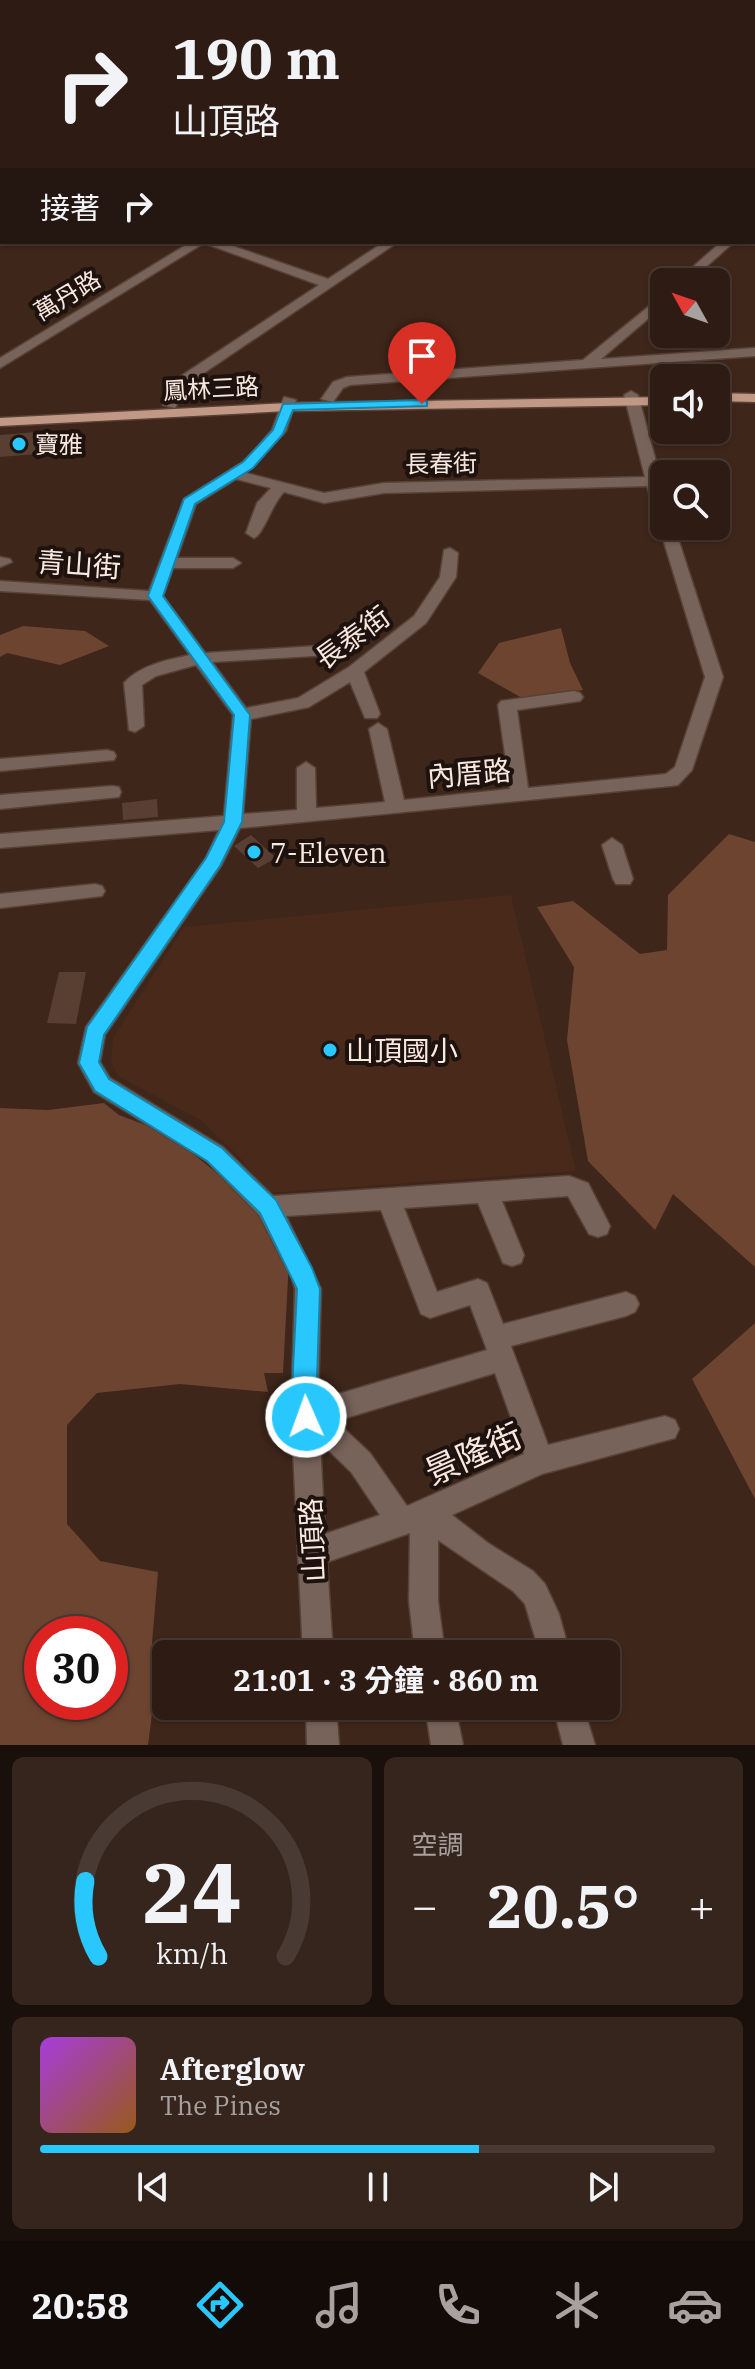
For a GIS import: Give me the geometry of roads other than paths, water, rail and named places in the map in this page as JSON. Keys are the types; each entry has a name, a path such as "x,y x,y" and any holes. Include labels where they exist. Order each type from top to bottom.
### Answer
{"main road":[{"name":"鳳林三路","path":"0,415 170,405 632,398"},
{"name":"鳳林三路","path":"0,422 328,399 650,398"},
{"path":"730,399 755,400"}],"street":[{"name":"萬丹路","path":"0,364 54,328 196,244"},
{"path":"216,244 329,284"},
{"path":"170,405 183,381 389,244"},
{"path":"698,268 726,244"},
{"path":"587,364 650,310"},
{"path":"328,399 338,385 347,381 755,352"},
{"path":"632,398 650,469"},
{"path":"242,715 155,596 189,502 248,465 279,431 288,404"},
{"name":"長春街","path":"234,474 324,498 384,488 650,481"},
{"path":"254,533 265,503 282,486"},
{"name":"內厝路","path":"0,841 396,808 671,780 683,770 714,677 670,540"},
{"name":"長泰街","path":"242,715 303,703 355,671 420,619 448,577 450,553"},
{"path":"167,563 233,563"},
{"name":"青山街","path":"0,586 155,596"},
{"path":"135,726 133,683 162,668 201,659 347,649"},
{"path":"355,671 374,721 396,808"},
{"path":"520,796 507,705 574,697"},
{"name":"山頂路","path":"242,715 233,822 214,861 94,1033 89,1063 102,1085 215,1154 268,1207 304,1276 308,1289 304,1409 317,1640"},
{"path":"0,765 107,756"},
{"path":"306,768 307,816"},
{"path":"0,802 112,792"},
{"path":"612,845 623,879"},
{"path":"0,901 95,891"},
{"path":"268,1207 577,1187 598,1226"},
{"path":"486,1193 512,1255"},
{"path":"389,1200 430,1306 478,1291 540,1461"},
{"path":"306,1417 626,1304"},
{"path":"306,1417 325,1428 365,1465 414,1518 523,1581 535,1594 551,1640"},
{"name":"景隆街","path":"313,1553 414,1518 540,1461 665,1429"},
{"path":"414,1518 427,1640"},
{"path":"322,1720 323,1745"},
{"path":"443,1720 447,1745"},
{"path":"572,1720 579,1745"}],"place":[{"name":"寶雅","path":"19,444"},
{"name":"7-Eleven","path":"254,852"},
{"name":"山頂國小","path":"330,1050"}]}
